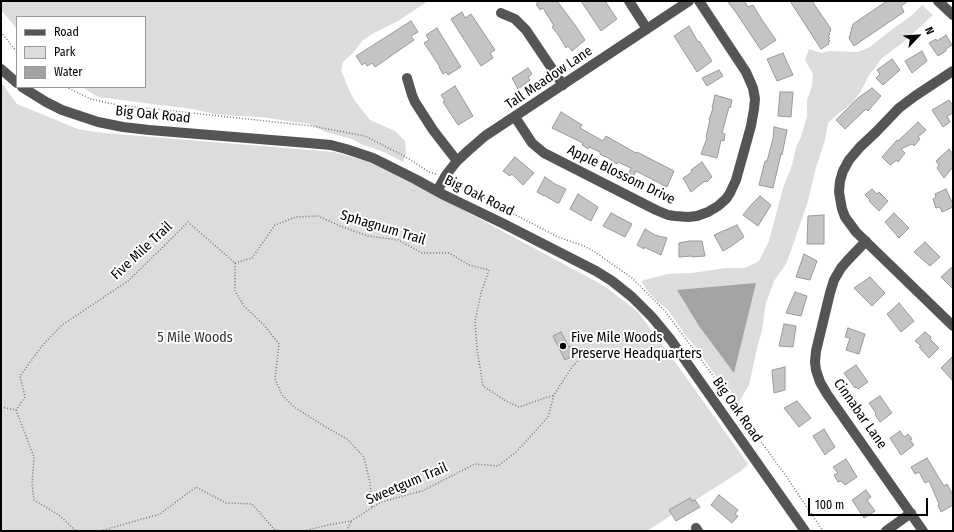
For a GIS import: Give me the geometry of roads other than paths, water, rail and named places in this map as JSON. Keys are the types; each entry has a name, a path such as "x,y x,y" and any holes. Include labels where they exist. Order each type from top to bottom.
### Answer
{"street":[{"path":"629,1 647,29"},
{"name":"Tall Meadow Lane","path":"437,191 457,161 475,144 688,1"},
{"name":"Apple Blossom Drive","path":"515,117 532,143 544,153 656,210 668,215 688,217 697,216 718,206 726,199 736,180 754,109 755,99 753,88 746,72 699,1"},
{"path":"938,1 953,15"},
{"path":"501,13 515,19 526,30 563,85"},
{"path":"1,69 16,82"},
{"path":"953,71 899,108 860,148 849,160 843,171 839,192 842,209 850,224 953,326"},
{"path":"407,78 415,102 432,130 457,161"},
{"name":"Big Oak Road","path":"24,88 62,110 98,122 122,127 308,142 346,149 372,158 596,271 612,281 632,297 652,316 671,340 805,531"},
{"name":"Cinnabar Lane","path":"866,241 841,268 834,280 816,351 816,370 820,382 827,394 924,531"},
{"path":"886,531 912,513"}],"water":[{"path":"756,283 734,373 699,326 677,290"}],"place":[{"name":"Five Mile Woods Preserve Headquarters","path":"563,346"}],"park label":[{"name":"5 Mile Woods","path":"195,338"}]}
